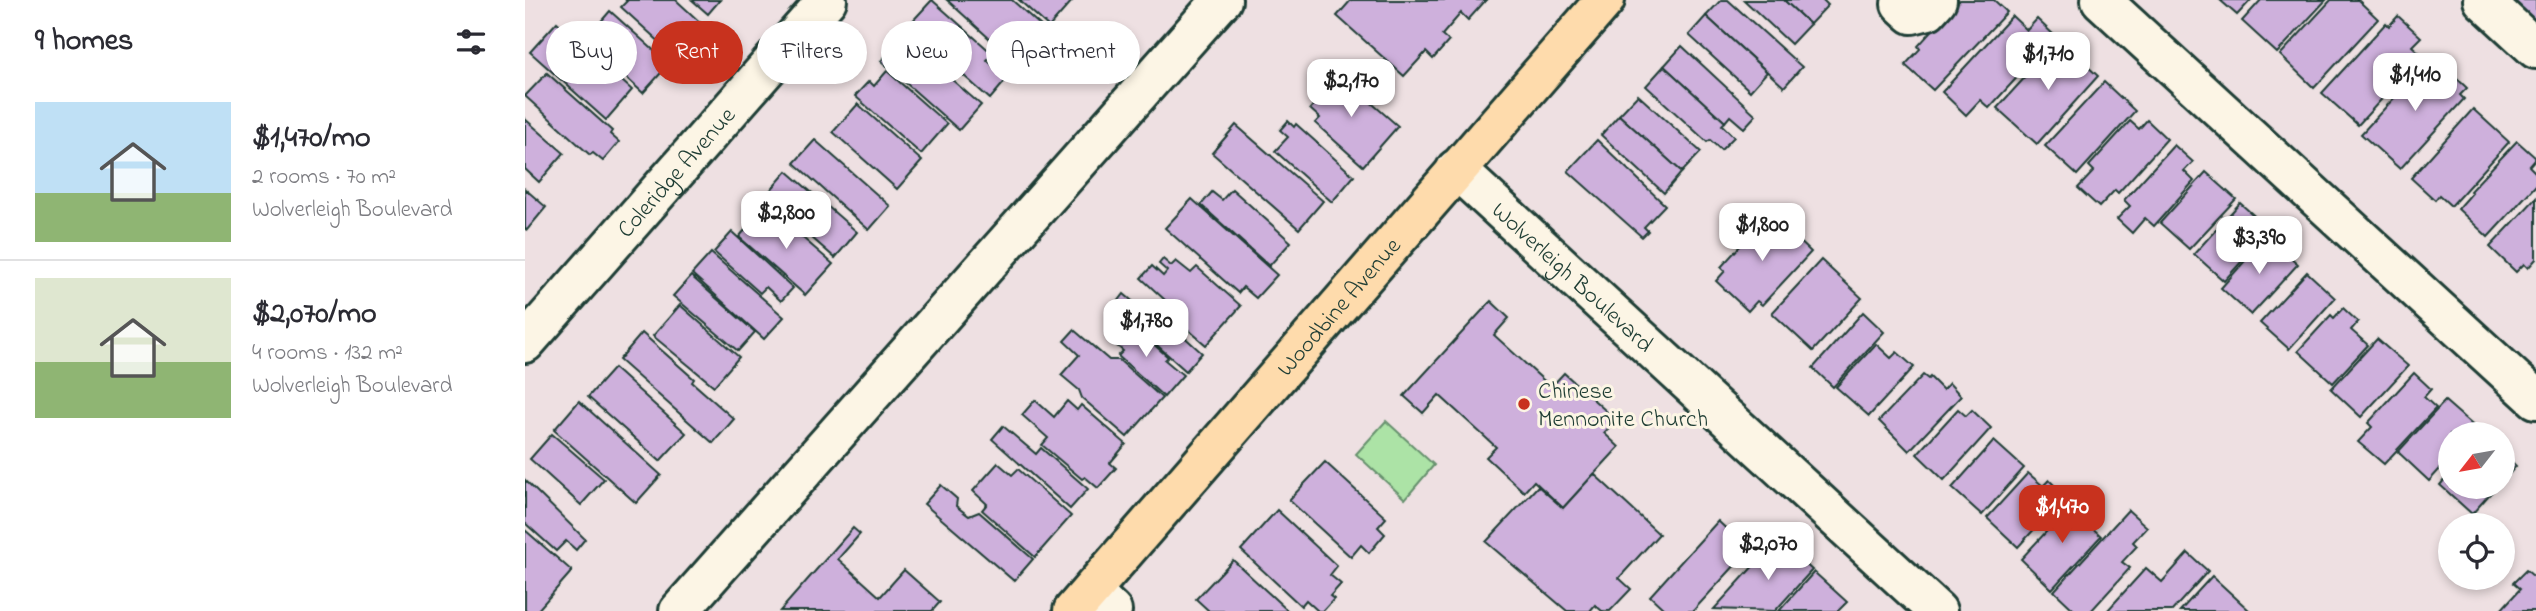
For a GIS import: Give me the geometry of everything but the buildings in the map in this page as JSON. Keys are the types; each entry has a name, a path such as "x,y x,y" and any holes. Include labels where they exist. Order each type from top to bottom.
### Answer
{"main road":[{"name":"Woodbine Avenue","path":"1092,604 1456,169 1605,0"}],"street":[{"name":"Coleridge Avenue","path":"525,344 827,0"},
{"path":"679,611 1222,0"},
{"path":"2101,0 2536,399"},
{"path":"2483,0 2536,49"},
{"name":"Wolverleigh Boulevard","path":"1456,169 1937,611"}],"green space":[{"path":"1386,421 1434,465 1405,499 1356,454"}],"place":[{"name":"Chinese Mennonite Church","path":"1524,404"}]}
